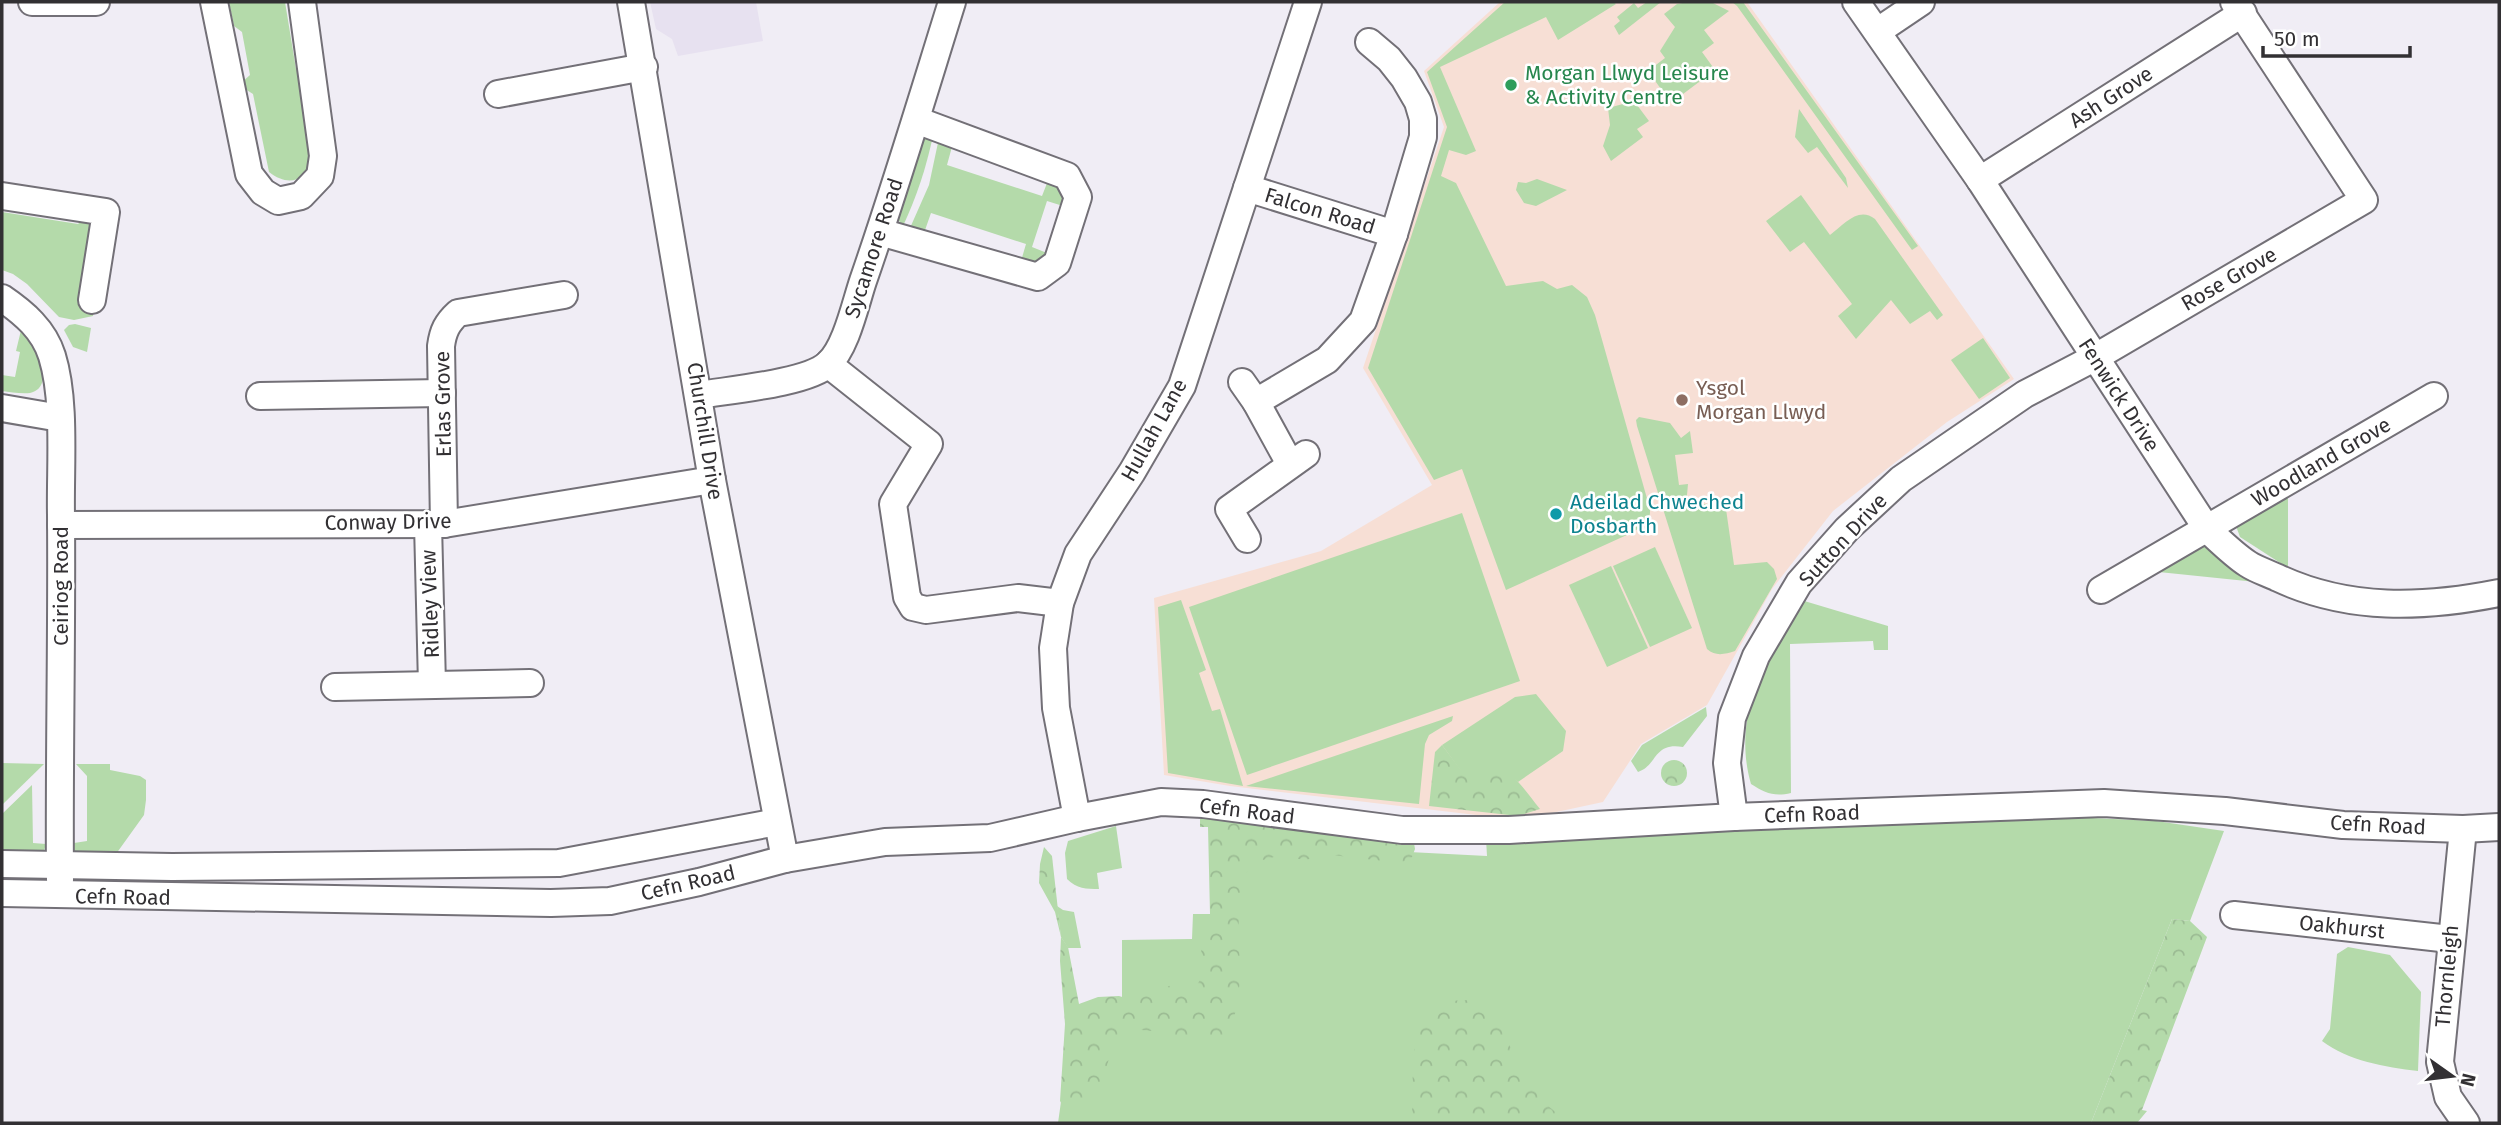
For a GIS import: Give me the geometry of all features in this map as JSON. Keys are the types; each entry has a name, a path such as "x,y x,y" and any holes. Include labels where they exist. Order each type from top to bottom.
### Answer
{"street":[{"path":"32,2 96,2"},
{"path":"214,2 249,174 263,192 278,201 301,196 320,176 323,156 302,2"},
{"name":"Churchill Drive","path":"631,2 712,480 785,859"},
{"name":"Sycamore Road","path":"828,364 841,345 880,232 952,2"},
{"name":"Hullah Lane","path":"1077,818 1056,708 1053,648 1060,603 1079,554 1132,472 1182,386 1308,2"},
{"name":"Fenwick Drive","path":"1856,2 1980,180 2207,529 2248,564 2302,589 2352,602 2410,604 2467,600 2499,593"},
{"path":"1878,32 1921,2"},
{"name":"Ash Grove","path":"1980,180 2238,7"},
{"name":"Rose Grove","path":"2094,358 2364,200 2238,7"},
{"name":"Falcon Road","path":"1247,539 1229,509 1298,459 1249,392 1327,360 1363,321 1394,234 1423,137 1423,119 1418,102 1386,48"},
{"path":"497,94 644,67"},
{"path":"880,232 1038,277 1057,262 1062,249 1078,197 1067,176 916,120"},
{"name":"Falcon Road","path":"1247,188 1394,234"},
{"path":"2,195 106,212 92,300"},
{"name":"Erlas Grove","path":"436,524 443,333 449,321 458,313 564,295"},
{"name":"Ceiriog Road","path":"2,298 24,313 42,334 52,356 58,385 61,525 60,896"},
{"name":"Sutton Drive","path":"1734,817 1727,763 1732,718 1756,656 1799,583 1847,529 1901,479 2025,394 2094,358"},
{"path":"699,395 792,380 814,373 828,364 929,443 893,504 907,597 914,607 926,610 1018,598 1060,603"},
{"path":"260,396 442,393"},
{"name":"Woodland Grove","path":"2101,590 2436,395"},
{"path":"2,408 60,418"},
{"name":"Conway Drive","path":"61,525 436,524 712,480"},
{"name":"Ridley View","path":"432,685 436,524"},
{"name":"Ridley View","path":"335,687 530,684"},
{"name":"Cefn Road","path":"9,894 551,904 610,901 699,882 785,859 885,842 990,838 1077,818 1161,803 1203,804 1402,830 1509,830 1734,817 2104,803 2225,811 2343,825 2463,829 2499,827"},
{"name":"Cefn Road","path":"2,864 172,867 559,863 777,822"},
{"name":"Thornleigh","path":"2461,1122 2448,1097 2440,1062 2450,939 2463,829"},
{"name":"Oakhurst","path":"2234,915 2450,939"}],"shaded area":[{"path":"650,2 756,2 763,41 678,56 672,39 656,29"},
{"name":"Ysgol Morgan Llwyd","path":"1500,2 1747,2 2014,379 1947,422 1833,511 1772,589 1707,705 1641,744 1603,802 1519,820 1230,786 1164,775 1154,598 1321,551 1432,485 1363,368 1444,127 1424,71"}],"green space":[{"path":"229,2 285,2 296,69 305,77 313,158 306,172 296,180 283,180 269,172 253,94 242,87 241,83 250,75 242,32 234,26"},
{"path":"1505,2 1616,4 1558,40 1546,17 1440,67 1476,151 1466,155 1449,150 1441,176 1456,183 1506,286 1543,281 1557,289 1572,285 1587,297 1595,315 1650,509 1647,522 1629,534 1506,590 1462,469 1434,480 1368,368 1447,127 1427,72"},
{"path":"1647,2 1661,2 1619,35 1614,26 1620,21 1617,17 1634,3 1638,8"},
{"path":"1711,2 1729,11 1704,30 1714,43 1702,52 1715,70 1671,103 1648,71 1665,58 1660,51 1675,27 1664,14 1677,4"},
{"path":"1732,2 1743,2 1918,246 1912,250"},
{"path":"1634,101 1649,121 1637,129 1643,137 1611,161 1603,146 1610,125 1608,108"},
{"path":"1799,109 1846,178 1848,188 1817,147 1808,153 1795,137"},
{"path":"926,135 933,136 917,193 903,226 894,214 913,145"},
{"path":"939,138 953,143 947,165 1042,196 1049,178 1065,192 1063,206 1047,201 1032,247 1047,253 1045,258 1035,265 1021,261 1026,244 931,213 924,233 910,228 929,185"},
{"path":"1537,179 1567,190 1536,206 1524,203 1516,190 1518,182 1526,183"},
{"path":"1801,195 1830,235 1857,216 1875,219 1943,315 1937,320 1930,311 1910,324 1891,300 1856,339 1838,316 1852,304 1804,242 1790,252 1766,221"},
{"path":"2,212 78,224 87,216 94,223 93,316 74,320 59,317 27,284 2,270"},
{"path":"75,324 91,328 87,352 73,347 64,330"},
{"path":"22,326 40,362 43,381 39,389 30,393 2,391 2,375 15,377 20,352 16,351"},
{"path":"1983,338 2010,378 1979,399 1951,360"},
{"path":"1639,417 1670,423 1681,438 1690,431 1693,453 1675,455 1679,485 1688,484 1686,506 1725,502 1734,565 1767,562 1774,569 1777,579 1735,651 1717,654 1707,649 1637,426 1636,420"},
{"path":"2288,491 2288,568 2240,537 2236,526"},
{"path":"1462,513 1520,681 1247,775 1189,607"},
{"path":"2201,544 2207,546 2256,582 2149,571"},
{"path":"1655,547 1692,628 1650,647 1613,566"},
{"path":"1611,566 1648,648 1607,667 1569,585"},
{"path":"1181,600 1206,670 1199,673 1212,711 1220,709 1243,786 1168,773 1158,607"},
{"path":"1801,600 1888,626 1888,650 1874,650 1873,641 1790,644 1791,793 1775,794 1751,784 1746,758 1749,710 1765,665"},
{"path":"1536,694 1566,731 1563,751 1518,782 1498,771 1461,771 1442,745 1515,697"},
{"path":"1706,707 1707,716 1683,747 1666,748 1638,772 1631,761 1642,745"},
{"path":"1453,716 1452,721 1429,735 1425,744 1419,804 1246,786"},
{"path":"1442,745 1461,770 1490,769 1508,774 1522,786 1540,809 1518,816 1429,806 1435,752"},
{"path":"1674,760 1683,764 1687,773 1683,782 1674,786 1665,782 1661,773 1665,764"},
{"path":"2,763 44,764 2,805"},
{"path":"76,764 110,764 110,770 140,776 146,780 144,815 116,854 75,855 74,843 87,841 87,776"},
{"path":"32,785 33,843 46,844 43,854 2,854 2,814"},
{"path":"1207,815 1414,843 1412,857 1401,863 1323,854 1306,860 1278,856 1259,861 1241,877 1238,935 1241,974 1236,1011 1226,1036 1206,1041 1121,1028 1112,1046 1101,1090 1080,1110 1065,1109 1060,1101 1065,1024 1060,961 1061,937 1068,947 1079,1004 1098,997 1119,996 1132,1000 1155,989 1174,985 1191,996 1202,976 1201,941 1210,914 1208,827 1200,827 1200,819"},
{"path":"2071,817 2156,821 2224,831 2190,921 2172,919 2091,1123 1058,1123 1074,1010 1213,1029 1227,826 1409,852 1487,856 1486,839 1687,834 1792,825"},
{"path":"1116,826 1122,868 1097,873 1099,889 1074,885 1067,879 1065,853 1068,841"},
{"path":"1044,847 1052,856 1061,937 1055,912 1039,883"},
{"path":"1057,906 1074,912 1081,948 1068,948 1061,937"},
{"path":"1193,914 1210,914 1208,1021 1122,1009 1122,940 1192,939"},
{"path":"2172,919 2190,921 2207,937 2142,1110 2147,1111 2137,1123 2091,1123"},
{"path":"2348,947 2390,955 2421,992 2418,1071 2355,1058 2322,1041 2330,1029 2337,954"},
{"path":"1472,1000 1497,1019 1515,1057 1546,1104 1568,1123 1412,1123 1413,1055 1423,1022 1444,1001"}],"place":[{"name":"Morgan Llwyd Leisure & Activity Centre","path":"1511,85"},
{"name":"Ysgol Morgan Llwyd","path":"1682,400"},
{"name":"Adeilad Chweched Dosbarth","path":"1556,514"}]}
